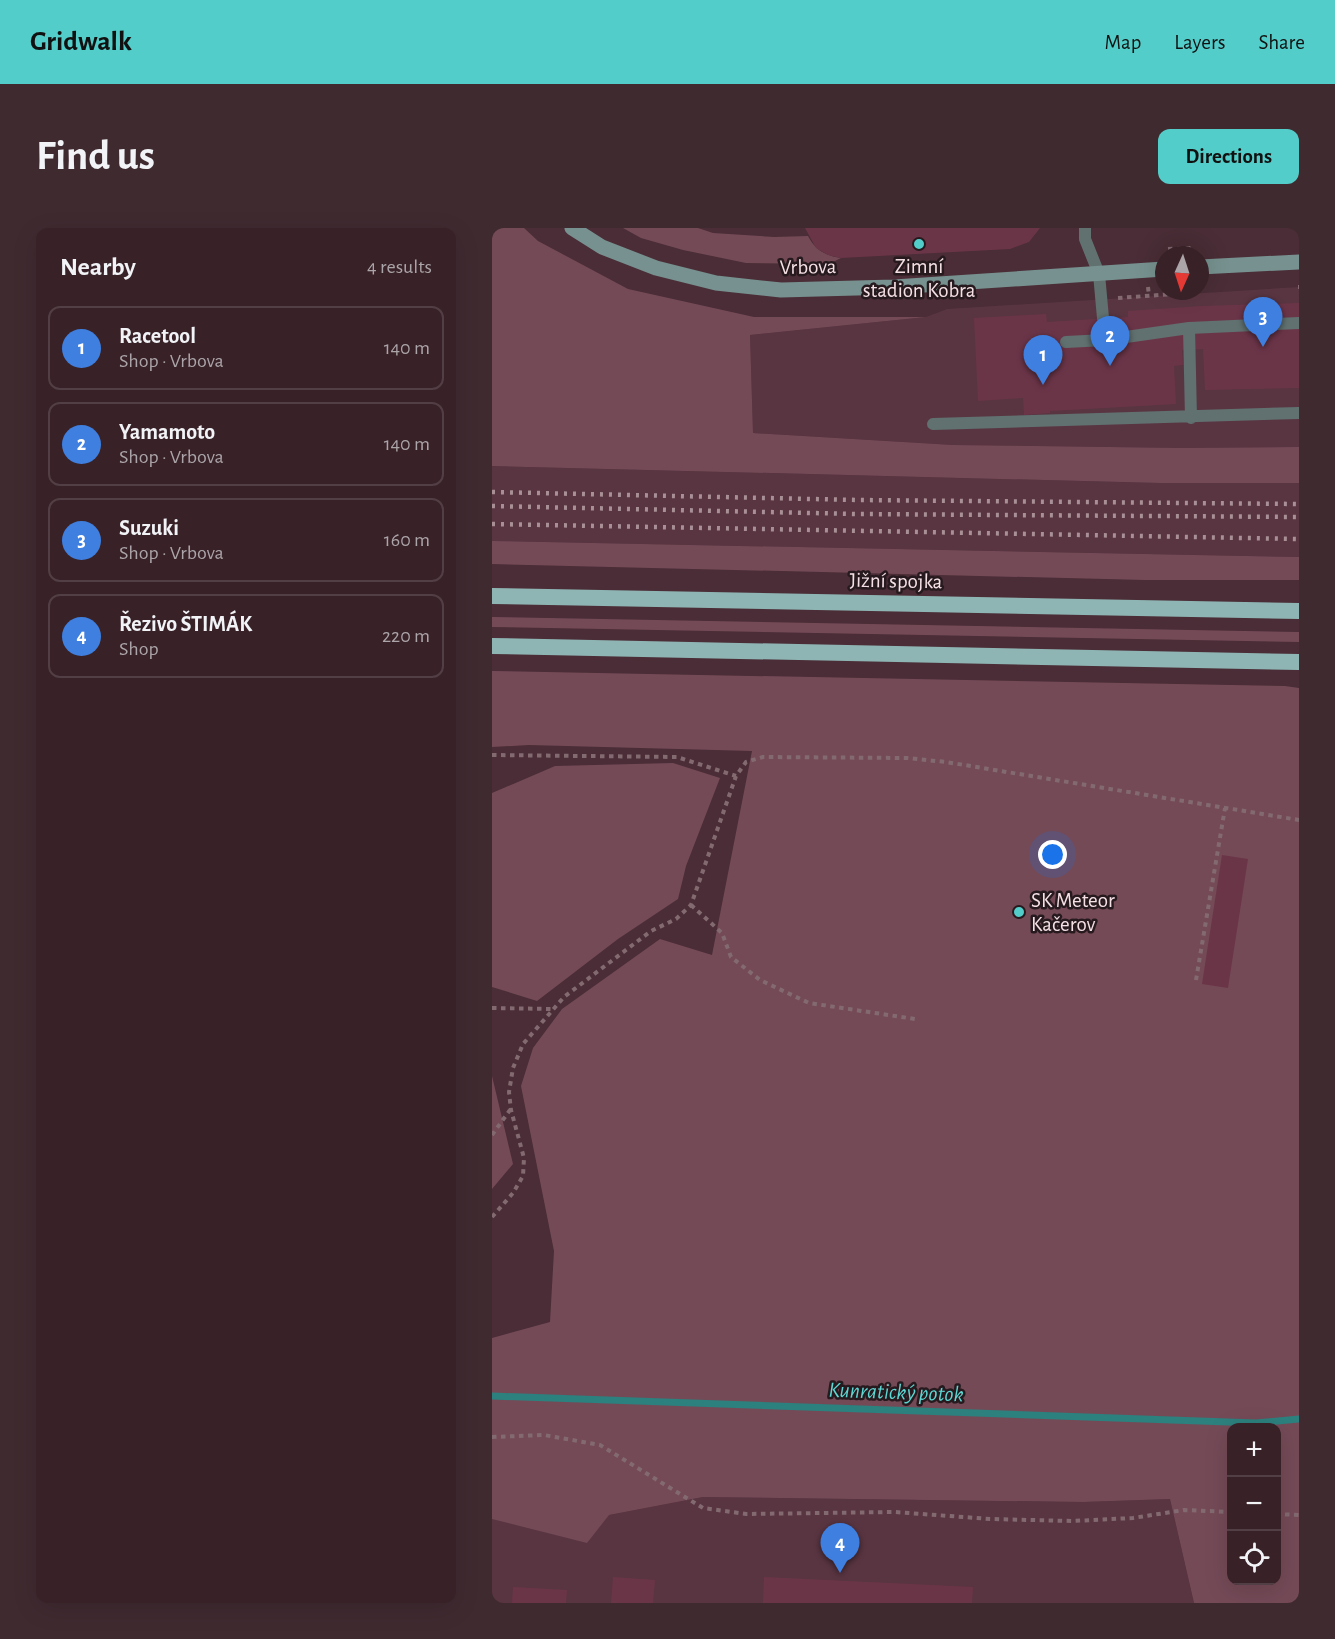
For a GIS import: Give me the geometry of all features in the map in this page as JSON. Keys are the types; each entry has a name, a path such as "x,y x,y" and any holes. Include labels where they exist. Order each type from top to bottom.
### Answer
{"highway":[{"name":"Jižní spojka","path":"492,596 1299,611"},
{"path":"492,646 1299,662"}],"main road":[{"name":"Vrbova","path":"573,228 602,247 656,268 716,283 781,290 894,287 1155,270"},
{"path":"1209,267 1299,262"}],"lane":[{"path":"1085,228 1085,239 1099,274 1106,340"},
{"path":"1066,342 1106,340 1189,328 1299,323"},
{"path":"1189,328 1191,418"},
{"path":"933,424 1299,413"}],"path":[{"path":"1102,300 1155,296"},
{"path":"492,755 678,757 736,776"},
{"path":"492,1217 513,1193 523,1176 524,1158 511,1110 509,1092 513,1068 523,1044 564,997 641,938 676,919 691,905 736,776 746,762 764,757 907,758 946,762 1299,820"},
{"path":"1196,981 1224,808"},
{"path":"691,905 722,933 731,957 760,980 809,1003 915,1019"},
{"path":"492,1008 553,1009"},
{"path":"492,1135 511,1110"},
{"path":"492,1437 544,1435 600,1445 703,1508 746,1514 895,1512 990,1519 1072,1521 1133,1518 1184,1510 1227,1512"},
{"path":"1281,1514 1299,1515"}],"shaded area":[{"path":"492,228 524,228 538,241 628,289 754,317 926,317 750,335 753,433 953,445 1299,447 1299,483 1160,483 492,466"},
{"path":"623,228 698,228 713,233 774,237 808,236 822,252 841,258 829,264 746,263 683,250 641,238"},
{"path":"1299,287 1299,447 953,445 753,433 750,335 926,317 947,309 1155,296 1155,300 1209,300 1209,293"},
{"path":"492,466 1160,483 1299,483 1299,557 492,541"},
{"path":"492,541 1299,557 1299,580 1145,580 492,564"},
{"path":"492,617 1299,632 1299,642 492,627"},
{"path":"492,671 1299,688 1299,1603 1194,1603 1170,1499 1083,1502 703,1497 609,1515 587,1543 492,1519 492,1338 550,1322 554,1251 521,1086 533,1048 562,1009 660,939 712,955 752,751 529,745 492,747"},
{"path":"673,763 720,778 686,866 678,899 618,939 537,1001 492,987 492,793 555,766"},
{"path":"492,1076 513,1164 492,1189"},
{"path":"703,1497 1083,1502 1170,1499 1194,1603 492,1603 492,1519 609,1515"}],"building":[{"name":"Zimní stadion Kobra","path":"805,228 1040,228 1029,242 1010,249 841,258 828,255 816,248"},
{"path":"1299,303 1299,388 1205,390 1203,349 1182,350 1183,365 1174,366 1176,404 1050,411 1050,413 1024,415 1023,398 978,401 974,318 1046,314 1047,322 1128,317 1128,311"},
{"path":"1222,855 1248,859 1228,988 1202,984"},
{"path":"613,1577 655,1580 653,1603 611,1603"},
{"path":"764,1577 973,1587 972,1603 763,1603"},
{"path":"513,1587 567,1590 566,1603 512,1603"}],"waterway":[{"name":"Kunratický potok","path":"492,1396 1256,1423 1299,1419"}],"railway":[{"path":"492,492 858,500 1299,504"},
{"path":"492,506 857,514 1299,517"},
{"path":"492,524 1299,539"}],"place":[{"name":"Zimní stadion Kobra","path":"919,244"},
{"name":"Suzuki","path":"1263,347"},
{"name":"Yamamoto","path":"1110,366"},
{"name":"Racetool","path":"1043,385"},
{"name":"SK Meteor Kačerov","path":"1019,912"},
{"name":"Řezivo ŠTIMÁK","path":"840,1573"}]}
